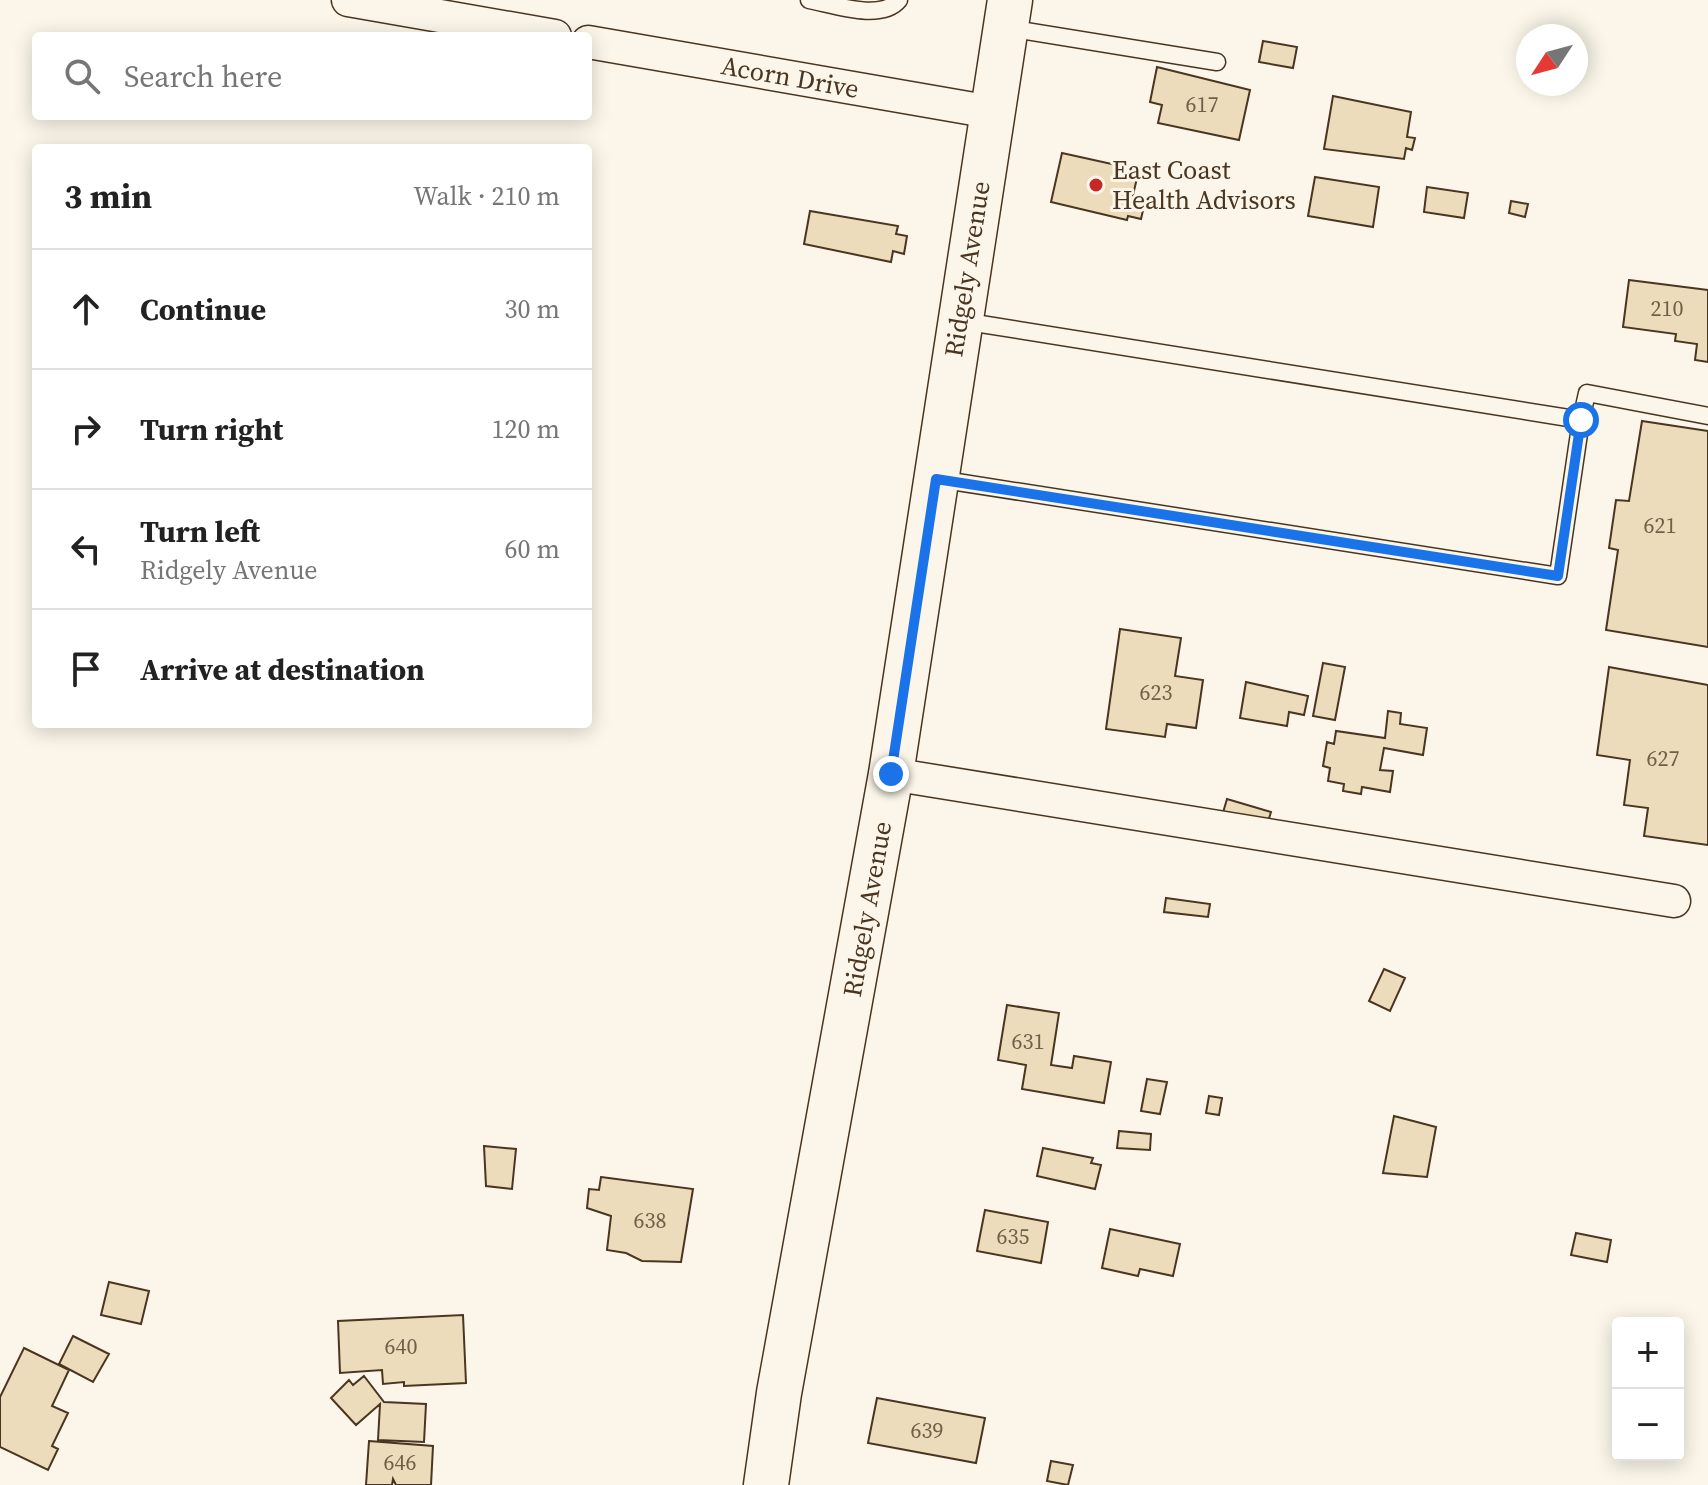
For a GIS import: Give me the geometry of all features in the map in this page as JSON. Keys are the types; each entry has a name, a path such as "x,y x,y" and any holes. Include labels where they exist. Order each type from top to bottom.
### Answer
{"main road":[{"name":"Ridgely Avenue","path":"766,1485 779,1393 891,774 1008,14"}],"street":[{"path":"348,0 532,32"},
{"name":"Acorn Drive","path":"592,43 991,112"},
{"path":"891,774 1674,901"}],"lane":[{"path":"809,0 870,11 895,5 899,0"},
{"path":"1008,14 1217,62"},
{"path":"960,321 1581,420"},
{"path":"936,479 1558,576 1587,393 1708,416"}],"building":[{"path":"1263,41 1297,47 1293,68 1259,62"},
{"path":"1157,67 1250,90 1239,140 1158,123 1162,105 1150,102"},
{"path":"1333,96 1411,112 1407,137 1415,138 1412,150 1406,148 1404,159 1324,149"},
{"path":"1062,153 1139,170 1131,203 1144,206 1141,219 1128,216 1127,220 1051,202"},
{"path":"1315,177 1379,187 1373,227 1308,216"},
{"path":"1427,187 1468,193 1464,218 1424,212"},
{"path":"1511,201 1528,204 1525,217 1509,213"},
{"path":"810,211 898,226 896,234 907,236 904,254 893,251 891,262 804,244"},
{"path":"1629,280 1708,290 1708,362 1695,360 1697,344 1675,341 1676,334 1623,327"},
{"path":"1642,421 1708,431 1708,647 1606,630 1618,550 1609,548 1616,500 1629,501"},
{"path":"1120,629 1181,638 1175,676 1203,680 1196,728 1167,724 1165,737 1106,729"},
{"path":"1323,663 1345,667 1335,720 1313,716"},
{"path":"1609,667 1708,685 1708,845 1644,836 1648,808 1624,805 1630,760 1597,755"},
{"path":"1246,682 1308,696 1304,715 1289,712 1287,726 1240,718"},
{"path":"1388,711 1401,713 1400,724 1427,728 1423,755 1384,748 1380,770 1393,771 1390,792 1362,787 1361,794 1343,791 1344,784 1328,781 1330,768 1323,766 1327,742 1334,744 1336,731 1385,738"},
{"path":"1227,799 1271,812 1266,828 1222,816"},
{"path":"1166,898 1210,904 1208,917 1164,912"},
{"path":"1384,969 1405,978 1390,1011 1369,1001"},
{"path":"1007,1005 1059,1013 1051,1065 1072,1068 1074,1056 1111,1062 1104,1103 1022,1089 1026,1065 998,1060"},
{"path":"1147,1079 1167,1082 1160,1114 1141,1111"},
{"path":"1209,1096 1222,1098 1219,1115 1206,1113"},
{"path":"1394,1116 1436,1127 1427,1177 1383,1173"},
{"path":"1119,1131 1151,1134 1150,1150 1117,1148"},
{"path":"484,1146 516,1149 512,1189 486,1186"},
{"path":"1043,1148 1093,1158 1091,1163 1101,1165 1095,1189 1037,1176"},
{"path":"601,1177 693,1189 681,1262 642,1261 626,1253 607,1250 611,1216 587,1208 589,1189 599,1190"},
{"path":"985,1210 1048,1222 1041,1263 977,1251"},
{"path":"1110,1229 1180,1244 1173,1276 1140,1269 1138,1276 1102,1268"},
{"path":"1576,1233 1611,1240 1607,1262 1571,1255"},
{"path":"109,1282 149,1291 141,1324 101,1315"},
{"path":"463,1315 466,1383 404,1386 404,1382 383,1384 382,1370 340,1373 338,1321"},
{"path":"73,1336 109,1354 93,1382 59,1364"},
{"path":"24,1348 69,1370 52,1406 68,1413 52,1446 58,1449 48,1470 0,1447 0,1397"},
{"path":"364,1376 384,1402 426,1404 424,1442 378,1440 380,1404 356,1425 331,1398 349,1380 353,1385"},
{"path":"877,1398 985,1418 976,1463 868,1443"},
{"path":"369,1441 433,1446 431,1485 396,1485 393,1479 392,1485 366,1485"},
{"path":"1051,1461 1073,1465 1068,1485 1047,1481"}],"place":[{"name":"East Coast Health Advisors","path":"1096,185"}],"route":[{"path":"891,774 936,479 1558,576 1581,420"}]}
